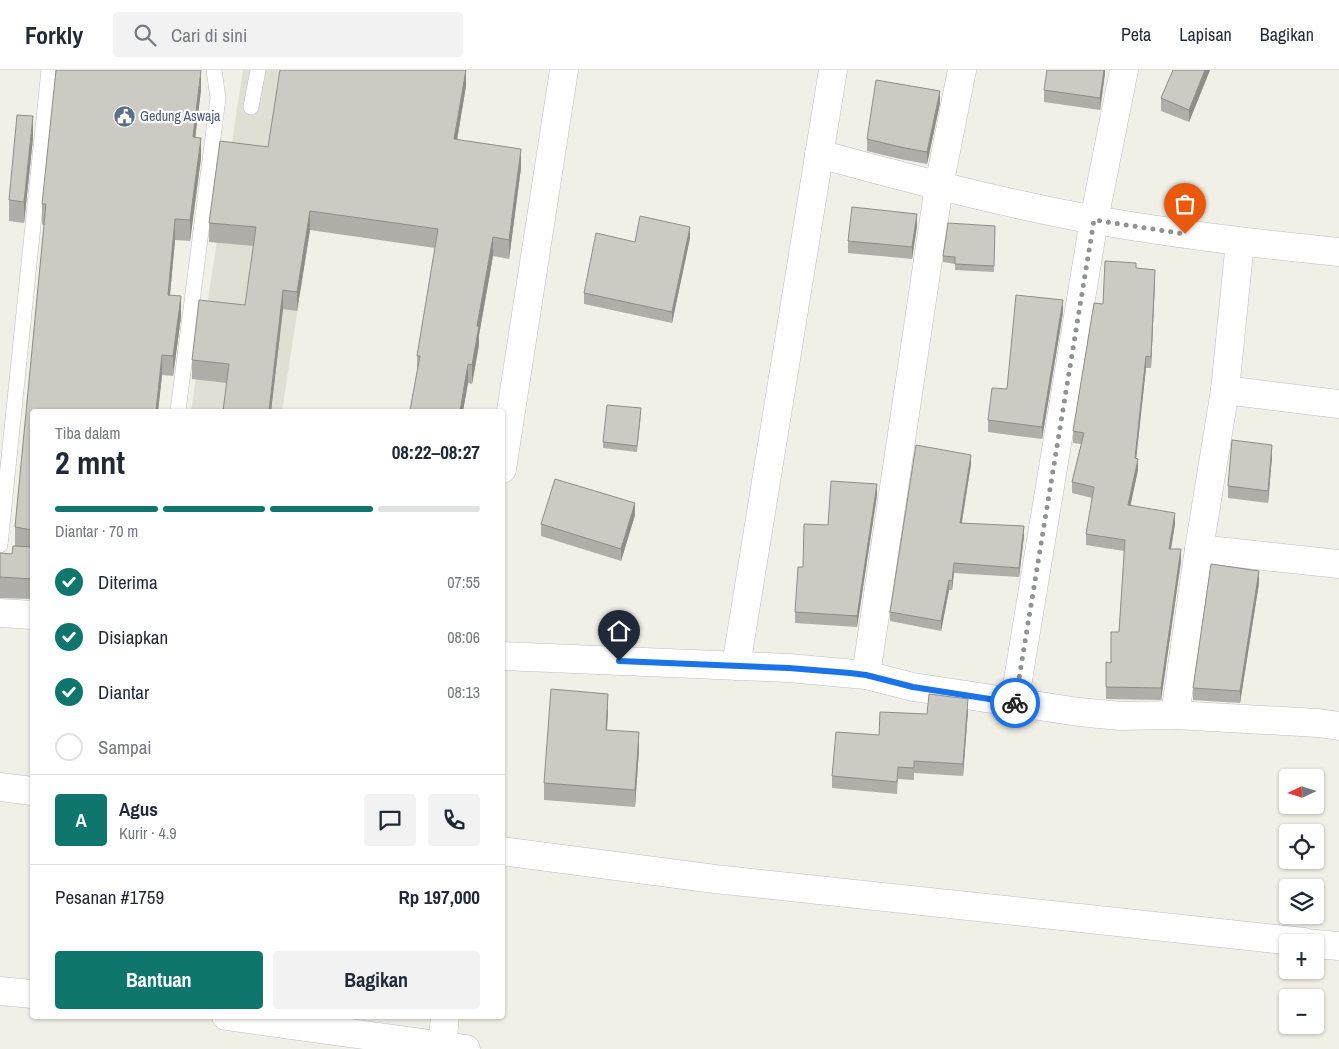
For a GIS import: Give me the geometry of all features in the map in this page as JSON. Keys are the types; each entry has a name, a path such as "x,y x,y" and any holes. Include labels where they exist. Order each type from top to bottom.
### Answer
{"street":[{"path":"505,450 564,70"},
{"path":"736,666 833,70"},
{"path":"866,675 939,186 962,70"},
{"path":"1014,704 1094,220 1124,70"},
{"path":"819,154 939,186 1094,220 1240,242 1339,252"},
{"path":"1175,715 1199,549 1225,390 1240,242"},
{"path":"1225,390 1339,404"},
{"path":"1199,549 1339,564"},
{"path":"0,613 30,616"},
{"path":"505,656 789,668 866,675 913,687 1014,704 1120,716 1175,715 1318,723 1339,726"},
{"path":"0,787 30,791"},
{"path":"505,852 725,880 1279,939"},
{"path":"1324,945 1339,946"},
{"path":"0,990 30,994"},
{"path":"247,1019 450,1048 445,1019"}],"lane":[{"path":"3,552 49,70"},
{"path":"178,409 218,98 214,70"},
{"path":"251,107 258,70"}],"shaded area":[{"path":"243,70 335,70 282,409 191,409"}],"building":[{"path":"56,70 201,70 193,137 201,138 190,220 175,219 168,295 181,296 173,356 162,355 156,409 30,409 30,530 15,527 46,204 42,204"},
{"path":"280,70 466,70 454,139 521,149 509,240 493,237 472,365 468,364 460,409 410,409 420,356 417,356 438,229 310,211 297,292 283,290 269,409 223,409 229,364 192,360 199,300 245,305 256,227 209,223 220,141 268,147"},
{"path":"1047,70 1104,70 1100,98 1044,90"},
{"path":"1173,70 1205,70 1189,110 1161,98"},
{"path":"876,80 940,91 927,152 867,139"},
{"path":"17,115 33,116 24,202 9,200"},
{"path":"852,207 917,214 912,247 848,241"},
{"path":"640,216 690,227 672,312 584,293 596,233 635,242"},
{"path":"948,223 995,226 994,266 955,264 955,257 943,256"},
{"path":"1105,261 1136,263 1136,268 1155,270 1151,357 1146,356 1135,458 1138,459 1128,505 1175,513 1169,549 1181,549 1161,688 1106,687 1106,662 1111,663 1111,632 1119,632 1125,540 1086,534 1094,487 1072,482 1084,433 1073,431 1094,303 1103,304"},
{"path":"1016,295 1063,300 1042,427 988,420 992,388 1007,389"},
{"path":"607,405 641,408 637,446 603,442"},
{"path":"1232,440 1272,445 1268,491 1228,486"},
{"path":"916,445 971,455 960,523 1024,526 1019,568 954,563 952,581 949,580 941,621 890,612"},
{"path":"555,479 635,503 621,549 541,524"},
{"path":"831,481 877,484 857,616 795,612 798,567 803,567 804,524 828,525"},
{"path":"13,546 30,547 30,579 0,577 0,553 12,554"},
{"path":"1211,564 1259,571 1240,691 1193,688"},
{"path":"551,689 608,694 606,730 639,732 635,790 544,783"},
{"path":"929,694 968,699 963,764 914,761 914,768 898,767 897,782 832,776 836,732 879,735 880,712 927,714"}],"way so far":[{"path":"1015,703 1094,220 1185,234"}],"place":[{"name":"Gedung Aswaja","path":"124,116"}],"route":[{"path":"619,661 789,668 850,673 866,675 913,687 1015,703"}]}
